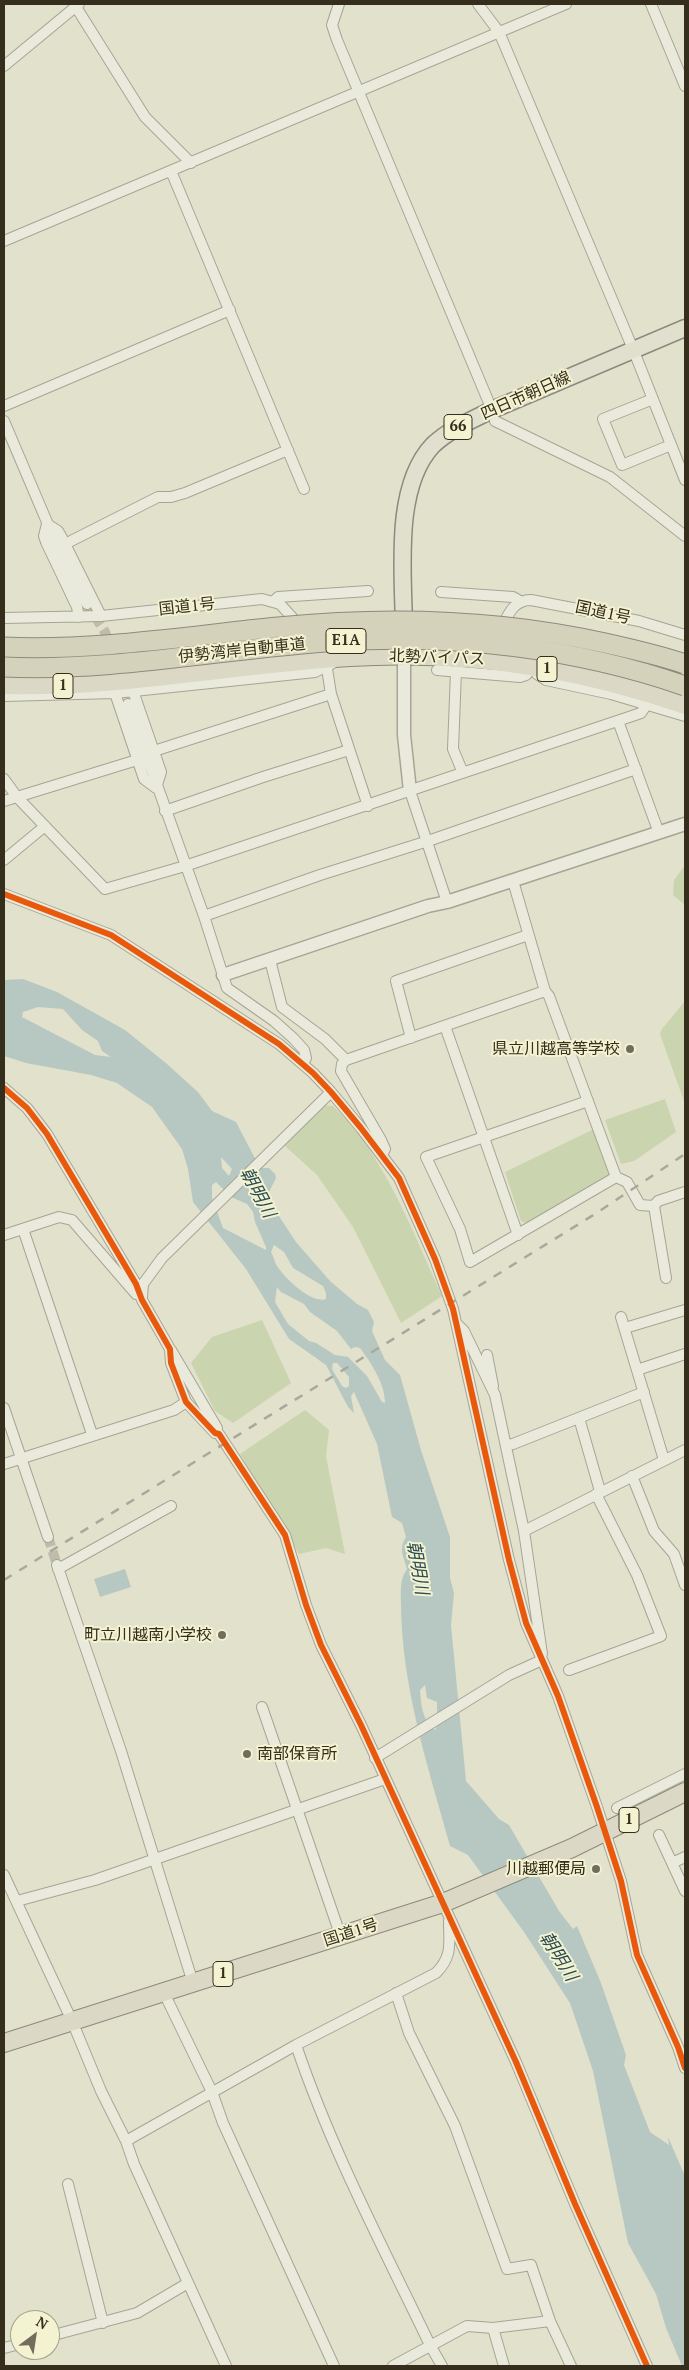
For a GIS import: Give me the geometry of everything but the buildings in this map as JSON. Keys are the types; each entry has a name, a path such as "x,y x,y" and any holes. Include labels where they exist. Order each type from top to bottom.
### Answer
{"highway":[{"name":"伊勢湾岸自動車道","path":"4,647 70,647 130,643 279,627 397,619 455,621 570,636 685,664"},
{"name":"伊勢湾岸自動車道","path":"4,667 69,667 301,644 397,639 456,641 548,652 625,668 685,686"},
{"name":"北勢バイパス","path":"4,686 102,683 333,660 404,655 484,660 527,672 620,686 685,705"},
{"name":"国道1号","path":"4,2043 341,1937 450,1905 685,1792"}],"main road":[{"name":"四日市朝日線","path":"404,655 404,520 413,476 425,456 440,439 465,423 493,416 633,350 685,328"}],"street":[{"path":"339,4 332,25 493,416 610,477 685,536"},
{"path":"478,4 499,32 633,350 685,480"},
{"path":"4,241 566,4"},
{"path":"651,4 685,86"},
{"path":"4,66 77,5 145,117 191,163"},
{"path":"171,171 304,489"},
{"path":"4,406 230,310"},
{"path":"653,399 603,419 622,465 671,444"},
{"path":"4,421 47,524 72,578 87,604"},
{"path":"65,544 158,497 172,497 186,493 288,450"},
{"path":"47,524 58,531 101,616"},
{"path":"47,524 44,536 46,542 77,607 79,617"},
{"name":"国道1号","path":"4,618 101,616 262,599 274,601 278,598 368,591"},
{"name":"国道1号","path":"441,592 512,597 520,601 531,600 574,607 639,621 685,635"},
{"path":"274,601 285,609 333,660 331,694 368,806"},
{"path":"484,660 512,610 520,601"},
{"path":"404,655 404,734 410,791 447,902"},
{"path":"4,696 115,693 316,672 333,660"},
{"path":"437,670 527,672 537,674 546,680"},
{"path":"456,671 453,749 463,773"},
{"path":"527,672 546,680 647,704 685,716"},
{"path":"133,691 161,772 156,788"},
{"path":"115,693 144,779 156,788"},
{"path":"154,751 331,694"},
{"path":"128,704 156,788 204,916 227,988 234,995 274,1021 304,1050 306,1058 303,1064"},
{"path":"4,779 17,797 105,889 185,866 618,721 641,713 647,704"},
{"path":"618,721 659,833"},
{"path":"165,811 349,750"},
{"path":"4,801 137,760"},
{"path":"204,916 320,875 428,842 636,769"},
{"path":"223,976 428,906 447,902 513,881 685,824"},
{"path":"4,860 45,826"},
{"path":"513,881 545,991 616,1177 627,1182 640,1205 654,1206"},
{"path":"4,894 112,934 279,1044 303,1064 331,1092 399,1178 446,1288 456,1324 518,1599 532,1639 558,1696 605,1832 621,1881 637,1955 678,2047 685,2068"},
{"path":"411,1038 396,981 528,935"},
{"path":"270,960 282,1007 325,1039 346,1060"},
{"path":"382,1155 385,1150 381,1140 342,1071 342,1064 346,1060 545,991"},
{"path":"445,1026 518,1235"},
{"path":"4,1088 27,1108 47,1134 136,1284 142,1300 219,1434 285,1535 306,1605 321,1645 385,1779 450,1905 469,1963 516,2062 575,2204 647,2366"},
{"path":"142,1300 143,1284 176,1243 331,1092"},
{"path":"588,1101 426,1157 456,1220 470,1262 616,1177"},
{"path":"666,1278 654,1206 658,1201 685,1192"},
{"path":"4,1235 60,1217 72,1220 142,1300"},
{"path":"23,1228 92,1434"},
{"path":"624,1328 685,1310"},
{"path":"621,1317 664,1460"},
{"path":"456,1324 464,1332 494,1395"},
{"path":"170,1349 171,1363 186,1402 215,1433 219,1434"},
{"path":"637,1370 685,1354"},
{"path":"487,1355 524,1531 542,1660"},
{"path":"506,1445 513,1444 644,1392"},
{"path":"4,1464 92,1434 174,1410 186,1402"},
{"path":"4,1408 48,1537"},
{"path":"569,1670 661,1636 637,1575 598,1493 579,1418"},
{"path":"524,1531 685,1450"},
{"path":"632,1476 654,1531 674,1554 685,1585"},
{"path":"171,1506 57,1567 121,1751 193,1983"},
{"path":"375,1758 509,1675 542,1660"},
{"path":"262,1708 341,1937"},
{"path":"617,1808 685,1774"},
{"path":"16,1902 95,1880 249,1828 296,1809 385,1779"},
{"path":"659,1835 685,1891"},
{"path":"672,1863 685,1857"},
{"path":"4,1875 72,2021 101,2091 126,2141 134,2164 226,2366"},
{"path":"126,2141 296,2045 436,1973 447,1962 450,1905"},
{"path":"164,1993 212,2092 223,2123 334,2366"},
{"path":"396,1993 409,2033 455,2126 507,2269 531,2264 550,2321 571,2366"},
{"path":"296,2045 312,2092 430,2345 442,2366"},
{"path":"68,2184 103,2323"},
{"path":"60,2334 137,2313 188,2283"},
{"path":"393,2366 467,2326 493,2328 550,2321"},
{"path":"493,2328 504,2366"}],"green space":[{"path":"685,865 685,905 673,895 674,880"},
{"path":"685,1001 685,1104 660,1034"},
{"path":"665,1099 676,1132 634,1161 621,1164 605,1120"},
{"path":"322,1105 333,1106 352,1126 383,1171 442,1296 401,1323 353,1227 317,1175 284,1145"},
{"path":"594,1129 610,1172 609,1175 527,1223 521,1221 505,1172"},
{"path":"262,1320 291,1383 233,1423 215,1411 191,1363 212,1337"},
{"path":"305,1410 329,1430 326,1456 345,1554 326,1548 299,1554 240,1454"}],"water":[{"name":"朝明川","path":"23,979 57,992 125,1030 198,1092 212,1111 236,1122 260,1168 269,1168 275,1174 276,1178 268,1194 273,1207 296,1242 330,1281 357,1304 368,1310 374,1322 372,1331 385,1360 400,1375 421,1450 450,1537 450,1578 454,1593 451,1625 466,1781 499,1819 509,1825 559,1911 573,1929 577,1926 601,1983 626,2055 624,2065 650,2132 669,2145 668,2137 685,2176 685,2366 682,2366 666,2328 656,2294 628,2243 593,2071 570,2003 524,1932 468,1855 450,1846 425,1757 406,1667 402,1637 401,1591 404,1573 407,1569 402,1549 406,1537 402,1523 392,1517 377,1444 354,1392 351,1396 354,1413 348,1407 326,1365 289,1339 246,1269 193,1202 188,1169 182,1149 152,1107 117,1083 91,1075 26,1063 4,1056 4,980","holes":["38,1007 63,1009 82,1030 98,1041 102,1051 111,1057 95,1055 22,1017 23,1012","221,1157 232,1169 229,1176 222,1168","216,1182 231,1197 247,1204 253,1212 266,1250 223,1228 212,1198 212,1185","274,1245 284,1252 293,1268 323,1286 326,1299 320,1300 306,1294 292,1283 276,1264 271,1252","277,1287 281,1292 304,1304 310,1312 337,1331 351,1349 355,1347 360,1348 380,1381 385,1403 382,1402 367,1376 348,1357 335,1355 316,1343 309,1341 288,1324 275,1302","333,1363 337,1363 349,1377 349,1386 346,1388 342,1386 332,1369","425,1685 427,1698 437,1702 437,1726 435,1730 427,1722 420,1690"]},
{"path":"125,1569 131,1587 100,1597 94,1579"}],"tunnel":[{"path":"87,604 105,632 118,668"},
{"path":"48,1537 57,1565"}],"railway":[{"path":"4,1580 595,1214 685,1154"}],"cycle path":[{"path":"4,894 111,935 279,1044 313,1073 331,1092 399,1178 435,1259 453,1309 509,1560 526,1623 558,1696 597,1807 621,1881 637,1955 678,2047 685,2068"},
{"path":"4,1088 27,1108 47,1134 136,1284 142,1300 170,1349 171,1363 186,1402 215,1433 219,1434 285,1535 306,1605 321,1645 361,1725 516,2062 575,2204 647,2366"}],"place":[{"name":"県立川越高等学校","path":"630,1049"},
{"name":"町立川越南小学校","path":"222,1635"},
{"name":"南部保育所","path":"247,1754"},
{"name":"川越郵便局","path":"596,1869"}]}
